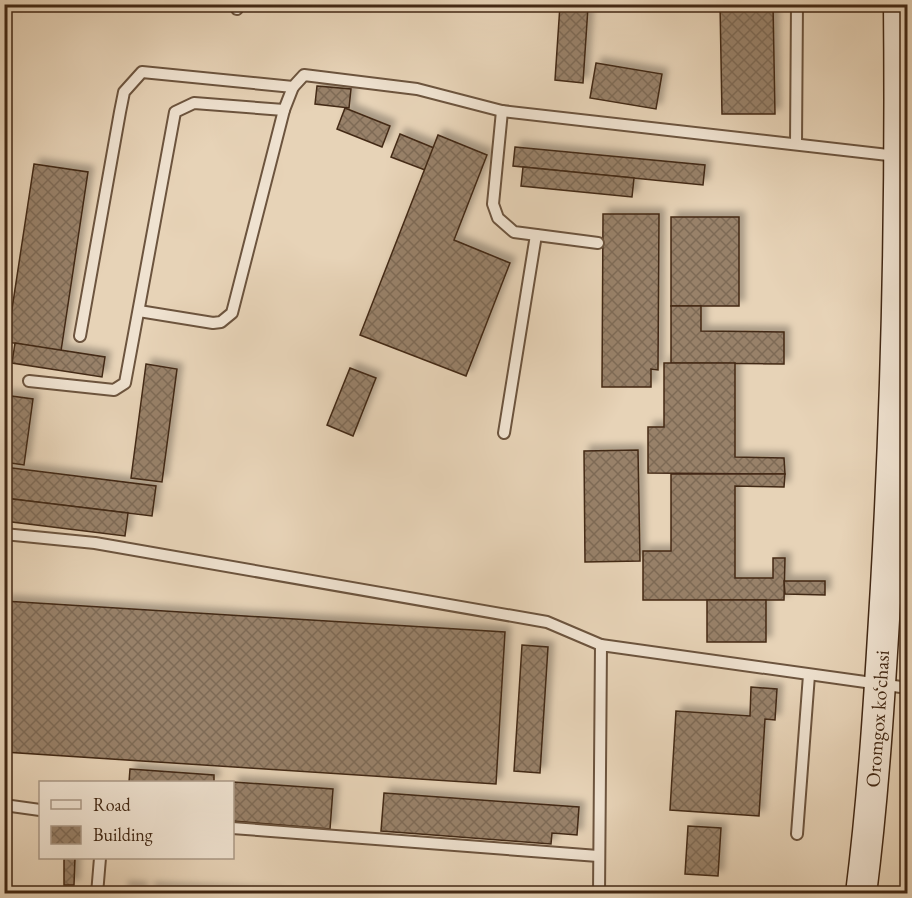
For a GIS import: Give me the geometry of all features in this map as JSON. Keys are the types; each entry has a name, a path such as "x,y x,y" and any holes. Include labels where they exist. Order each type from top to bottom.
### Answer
{"main road":[{"name":"Oromgox ko‘chasi","path":"861,894 894,686 891,494 900,156 899,4"}],"lane":[{"path":"796,4 796,144"},
{"path":"80,336 124,92 134,80 142,72 166,73 293,87"},
{"path":"139,311 213,323 221,322 232,313 284,110 293,87 304,75 417,89 502,111 900,156"},
{"path":"29,381 114,390 120,387 128,374 175,112 187,104 194,103 284,110"},
{"path":"502,111 493,204 498,218 514,232 598,243"},
{"path":"504,433 536,235"},
{"path":"4,534 95,543 547,622 601,645 894,686"},
{"path":"599,894 601,645"},
{"path":"797,834 809,675"},
{"path":"4,805 39,810"},
{"path":"234,828 598,856"},
{"path":"97,894 100,859"}],"building":[{"path":"720,4 773,4 775,114 722,114"},
{"path":"560,5 588,7 583,83 555,80"},
{"path":"596,63 662,74 656,109 590,98"},
{"path":"317,86 351,89 349,108 315,104"},
{"path":"345,108 390,126 382,147 337,129"},
{"path":"400,134 434,148 425,170 391,157"},
{"path":"438,135 487,155 454,240 510,263 466,376 360,335"},
{"path":"515,147 705,165 703,185 513,166"},
{"path":"34,164 88,172 61,351 7,342"},
{"path":"523,167 634,178 632,197 521,186"},
{"path":"603,214 659,214 658,370 651,369 651,387 602,387"},
{"path":"671,217 739,217 739,306 671,306"},
{"path":"671,306 701,306 701,331 784,332 784,364 671,363"},
{"path":"15,343 105,357 102,377 12,363"},
{"path":"664,363 735,363 735,457 784,458 785,474 648,473 648,427 664,427"},
{"path":"146,364 177,369 162,482 131,478"},
{"path":"350,368 376,378 353,436 327,425"},
{"path":"4,395 33,399 24,465 4,462"},
{"path":"638,450 640,561 585,562 584,451"},
{"path":"4,467 156,486 152,516 4,498"},
{"path":"671,474 785,474 784,487 735,486 735,578 773,578 773,558 785,558 784,600 643,600 643,551 671,551"},
{"path":"4,498 128,513 125,536 4,521"},
{"path":"784,581 825,581 825,595 785,594"},
{"path":"707,600 766,600 766,642 707,642"},
{"path":"4,601 505,632 496,784 4,752"},
{"path":"522,645 548,647 540,773 514,771"},
{"path":"751,687 777,689 775,720 765,719 759,816 670,810 676,711 750,716"},
{"path":"130,769 214,775 214,781 129,781"},
{"path":"234,782 333,789 330,829 234,821"},
{"path":"384,793 579,807 577,835 552,833 551,844 381,831"},
{"path":"688,826 721,828 718,876 685,874"},
{"path":"64,859 75,859 74,885 64,885"},
{"path":"123,887 142,888 142,894 123,894"},
{"path":"149,888 277,894 149,894"}]}
